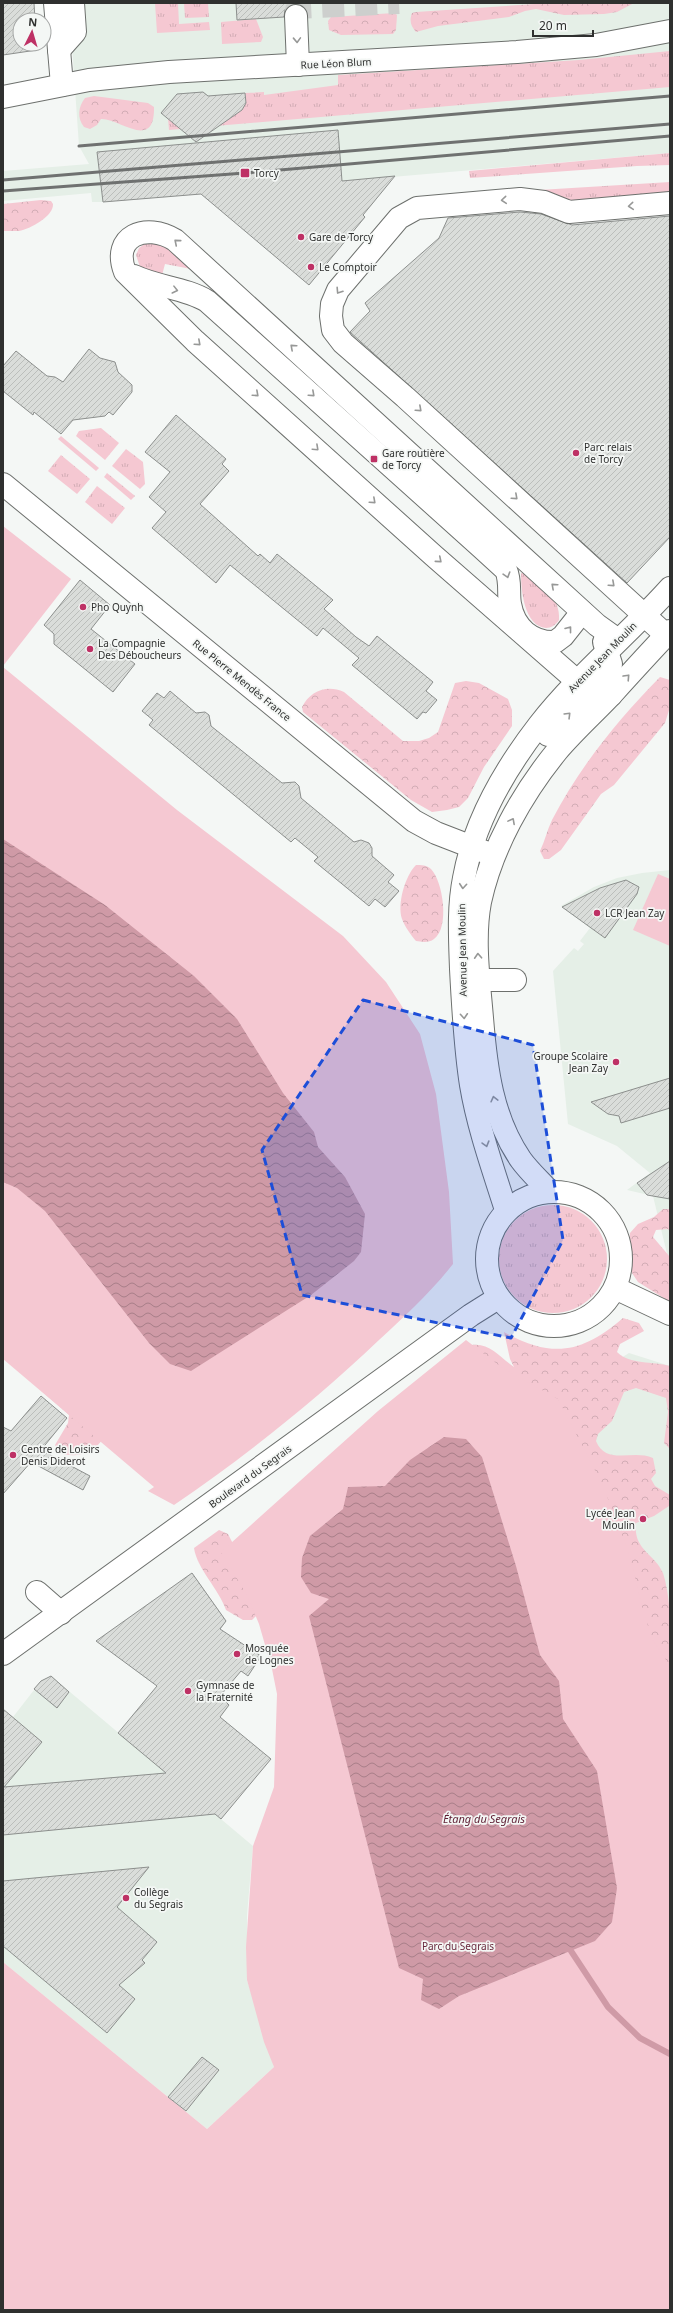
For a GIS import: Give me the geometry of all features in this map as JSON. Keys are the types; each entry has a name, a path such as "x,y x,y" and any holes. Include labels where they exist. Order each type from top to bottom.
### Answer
{"street":[{"path":"56,3 62,85"},
{"path":"59,50 75,32 73,3"},
{"path":"296,16 298,65"},
{"name":"Rue Léon Blum","path":"3,97 62,85 168,72 596,45 670,31"},
{"path":"665,641 644,614 405,397 343,343 333,330 331,316 332,304 338,290 399,218 417,208 520,199 544,202 569,212 670,203"},
{"path":"594,688 526,635 434,556 195,341 125,272 121,262 122,250 128,240 136,233 157,231 175,240 590,618 613,645"},
{"path":"125,272 150,283 199,296 207,301 300,382 506,570 510,605 513,614 526,635 537,641 555,642 590,618"},
{"name":"Rue Pierre Mendès France","path":"3,484 414,822 471,848 493,855"},
{"name":"Avenue Jean Moulin","path":"549,1191 521,1161 506,1136 498,1117 490,1085 485,1046 480,980 477,931 479,910 493,855 524,797 544,768 565,743 594,688 613,645 670,588"},
{"name":"Avenue Jean Moulin","path":"506,1210 476,1107 467,1052 462,981 460,918 464,879 471,848 484,816 508,771 540,723 665,641"},
{"path":"480,980 515,980"},
{"path":"549,1191 577,1195 601,1210 617,1233 622,1261 615,1288 602,1308 582,1321 560,1327 536,1325 519,1317 498,1298 488,1277 486,1252 492,1229 506,1210 526,1197 549,1191"},
{"path":"615,1288 670,1314"},
{"name":"Boulevard du Segrais","path":"3,1654 471,1315 498,1298"},
{"path":"37,1592 61,1613"}],"highlighted area":[{"path":"363,1000 533,1045 563,1240 511,1338 302,1295 262,1150"}],"shaded area":[{"path":"69,3 670,3 670,153 103,202 92,202 91,193 3,201 3,171 89,164 79,146"},
{"name":"Groupe Scolaire Jean Zay","path":"670,870 670,1266 653,1196 627,1190 650,1173 617,1146 568,1124 553,971 574,948 578,951 584,944 580,941 590,928 561,906 594,887 617,878 642,873"},
{"name":"Lycée Jean Moulin","path":"629,1353 670,1366 670,1666 563,1395"},
{"name":"Collège du Segrais","path":"51,1676 253,1846 247,1915 247,1980 274,2067 207,2129 3,1962 3,1710 13,1717 41,1681"}],"green space":[{"path":"155,3 178,3 179,24 209,22 210,30 157,33"},
{"path":"184,3 208,3 209,17 185,18"},
{"path":"549,3 634,3 617,12 604,14 564,15 536,9 525,11 509,17 438,26 416,32 411,21 412,13 416,12"},
{"path":"394,13 397,15 396,30 393,34 341,35 329,30 328,21 331,17"},
{"path":"256,19 263,37 261,42 222,44 221,22"},
{"path":"670,51 670,87 169,130 168,118 242,110 246,102 245,93 264,92 264,95 338,85 338,75 579,60"},
{"path":"94,96 148,103 154,107 153,120 149,128 142,130 135,130 108,120 101,119 97,125 90,129 84,127 79,116 81,105 85,98"},
{"path":"670,153 670,165 470,178 469,171"},
{"path":"670,182 670,197 584,205 540,195 539,190"},
{"path":"41,200 51,201 53,204 50,213 46,217 35,225 24,230 3,231 3,204"},
{"path":"146,243 163,244 191,269 165,264 161,279 140,267 136,255 139,248"},
{"path":"101,428 119,443 105,460 76,436 79,431"},
{"path":"61,436 99,468 96,471 58,439"},
{"path":"126,449 143,462 145,484 140,489 112,466"},
{"path":"61,455 90,479 77,494 48,471"},
{"path":"107,473 135,496 131,500 104,477"},
{"path":"97,486 125,508 112,524 85,502"},
{"path":"3,526 71,579 3,666"},
{"path":"524,570 543,586 557,604 559,620 552,627 546,628 539,626 528,614 522,589 521,574"},
{"path":"3,667 177,810 343,936 386,982 420,1034 436,1094 449,1192 453,1264 408,1313 331,1384 280,1427 228,1467 174,1505 148,1491 154,1487 3,1359"},
{"path":"660,677 670,680 670,707 665,723 614,785 601,794 561,850 549,859 544,859 540,851 552,820 587,762 629,710"},
{"path":"466,681 479,683 508,699 512,710 512,726 484,767 468,798 459,807 447,810 432,812 411,800 303,712 302,707 305,701 320,690 338,690 344,692 403,741 419,741 429,738 438,732 455,683"},
{"path":"416,865 426,866 431,869 439,883 443,904 442,925 439,933 434,939 428,942 416,941 405,925 401,913 401,898 405,883"},
{"path":"658,874 670,879 670,946 633,930"},
{"path":"553,1205 574,1209 591,1221 603,1238 607,1259 603,1280 591,1297 574,1309 553,1313 532,1309 515,1297 503,1280 499,1259 503,1238 515,1221 532,1209"},
{"path":"663,1209 670,1209 670,1232 668,1229 656,1230 653,1237 670,1257 670,1302 638,1282 632,1273 629,1243 630,1233 638,1224 654,1217"},
{"path":"623,1318 639,1323 644,1331 620,1344 617,1352 628,1359 635,1361 670,1366 670,1449 664,1443 668,1412 666,1398 636,1388 624,1392 612,1421 598,1434 596,1441 600,1449 606,1453 621,1456 637,1455 653,1458 656,1473 651,1479 655,1486 670,1495 669,1506 654,1516 636,1523 636,1532 641,1545 663,1573 666,1585 670,1612 670,1683 467,1346 481,1345 487,1347 514,1367 510,1359 504,1332 522,1341 538,1346 552,1349 566,1348 580,1345 594,1339"},
{"name":"Parc du Segrais","path":"466,1340 501,1367 558,1399 603,1486 630,1556 642,1607 652,1639 670,1666 670,2310 3,2310 3,1962 207,2129 274,2067 264,2042 247,1980 246,1947 253,1846 274,1787 277,1694 272,1669 259,1624 247,1595 221,1552 378,1411"},
{"path":"35,1385 104,1437 100,1443 84,1454 71,1455 58,1452 55,1445 68,1423 69,1415"},
{"path":"219,1530 228,1534 253,1583 258,1614 252,1620 243,1620 226,1610 223,1602 199,1564 196,1556 194,1548"}],"water":[{"path":"3,839 105,905 194,976 237,1019 283,1093 314,1132 318,1147 345,1177 365,1214 361,1252 354,1261 311,1295 191,1371 170,1364 149,1343 45,1211 17,1188 3,1182"},
{"name":"Étang du Segrais","path":"444,1437 466,1439 482,1457 516,1566 540,1655 559,1681 563,1719 597,1771 617,1888 612,1922 595,1941 459,1996 439,2009 421,2000 423,1979 399,1968 309,1616 329,1599 311,1593 301,1577 302,1558 310,1536 343,1509 348,1487 385,1486 410,1460"}],"building":[{"path":"3,3 34,3 35,12 12,12 12,52 23,52 3,55"},
{"path":"236,3 303,3 303,6 296,4 290,5 285,10 284,17 237,20"},
{"path":"203,92 208,96 245,93 246,103 242,110 196,142 161,113 177,94"},
{"path":"338,130 342,181 395,176 363,215 365,217 309,285 201,194 103,202 97,152"},
{"name":"Parc relais de Torcy","path":"520,212 541,214 572,225 670,216 670,537 627,583 350,332 370,311 365,303 439,238 448,218"},
{"path":"89,349 100,358 115,362 118,372 132,385 132,392 113,415 109,412 105,416 73,420 61,434 34,412 33,415 3,391 3,366 16,351 47,376 55,377 63,382"},
{"path":"176,415 226,459 222,464 229,471 200,504 258,556 260,554 270,563 277,554 333,600 324,609 356,637 369,646 377,636 433,682 426,691 437,700 426,713 423,712 417,719 352,665 359,658 323,628 317,636 230,565 216,583 152,528 166,512 149,497 170,472 145,452"},
{"path":"80,580 110,605 91,629 135,664 113,692 54,644 54,634 44,625"},
{"path":"170,691 196,713 205,712 209,715 211,726 282,783 295,782 299,786 301,798 354,842 361,840 369,843 372,848 372,856 394,875 388,882 399,891 385,907 375,899 369,906 314,861 318,857 295,838 291,842 149,725 153,720 142,711 157,693 164,698"},
{"name":"LCR Jean Zay","path":"626,880 639,887 637,894 605,938 562,907 600,888"},
{"path":"670,1078 670,1108 621,1123 619,1116 608,1114 591,1102"},
{"path":"670,1161 670,1199 647,1195 637,1183"},
{"path":"41,1396 67,1418 41,1450 90,1476 83,1490 31,1462 3,1494 3,1427 11,1431"},
{"name":"Gymnase de la Fraternité","path":"192,1573 226,1621 220,1629 261,1656 248,1676 241,1671 220,1696 229,1705 220,1717 271,1759 221,1819 215,1814 3,1835 3,1709 42,1742 4,1787 166,1773 118,1733 157,1686 96,1641"},
{"path":"51,1676 69,1692 57,1708 34,1689 41,1681"},
{"path":"149,1867 117,1907 157,1942 142,1960 145,1963 119,1985 135,1999 107,2033 3,1946 3,1881"},
{"path":"202,2057 219,2070 186,2111 168,2097"}],"waterway":[{"path":"571,1951 608,2007 640,2038 670,2054"}],"tunnel":[{"path":"296,16 296,10 298,8 399,3"}],"railway":[{"path":"79,146 670,96"},
{"path":"3,180 670,124"},
{"path":"3,191 245,173 670,136"}],"place":[{"name":"Torcy","path":"245,173"},
{"name":"Gare de Torcy","path":"301,237"},
{"name":"Le Comptoir","path":"311,267"},
{"name":"Parc relais de Torcy","path":"576,453"},
{"name":"Gare routière de Torcy","path":"374,459"},
{"name":"Pho Quynh","path":"83,607"},
{"name":"La Compagnie Des Déboucheurs","path":"90,649"},
{"name":"LCR Jean Zay","path":"597,913"},
{"name":"Groupe Scolaire Jean Zay","path":"616,1062"},
{"name":"Centre de Loisirs Denis Diderot","path":"13,1455"},
{"name":"Lycée Jean Moulin","path":"643,1519"},
{"name":"Mosquée de Lognes","path":"237,1654"},
{"name":"Gymnase de la Fraternité","path":"188,1691"},
{"name":"Collège du Segrais","path":"126,1898"}]}
